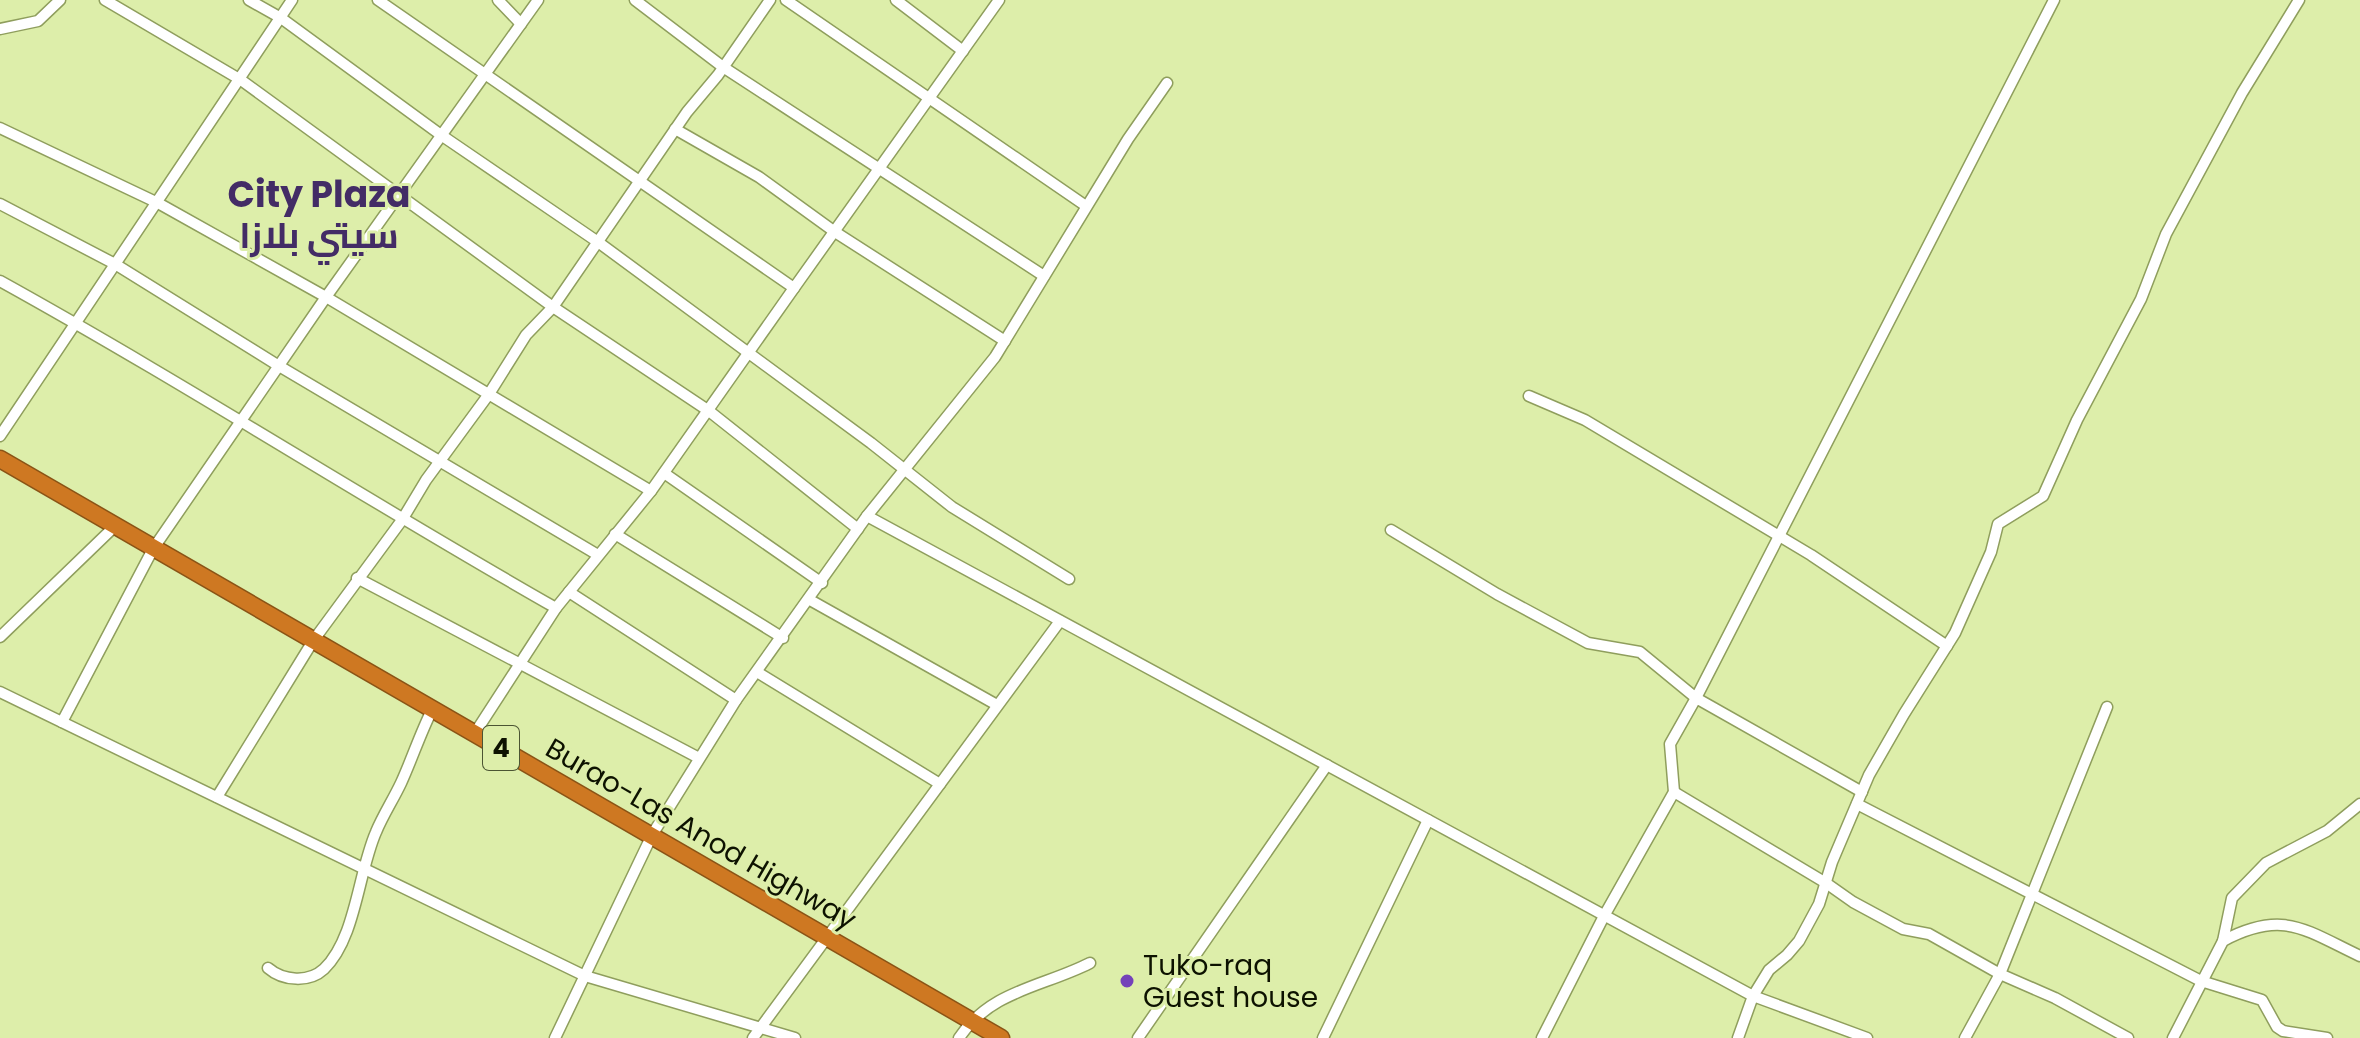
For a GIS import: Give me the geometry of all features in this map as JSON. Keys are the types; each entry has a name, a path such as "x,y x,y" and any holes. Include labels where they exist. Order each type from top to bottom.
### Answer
{"highway":[{"name":"Burao-Las Anod Highway","path":"0,459 1001,1038"}],"street":[{"path":"0,29 38,21 60,0"},
{"path":"105,0 241,80 553,307 709,411 858,529"},
{"path":"249,0 281,18 441,135 598,242 952,507 1069,579"},
{"path":"0,436 292,0"},
{"path":"378,0 794,288"},
{"path":"498,0 521,24"},
{"path":"62,722 153,549 326,297 400,198 538,0"},
{"path":"635,0 723,67 1044,276"},
{"path":"217,797 313,641 402,520 526,335 553,307 675,129 770,0"},
{"path":"786,0 1086,206"},
{"path":"896,0 963,51"},
{"path":"475,733 556,608 651,491 999,0"},
{"path":"1542,1038 1604,916 1674,792 1670,744 2054,0"},
{"path":"1738,1038 1753,996 1769,970 1799,941 1819,904 1862,792 1904,714 1947,646 1991,552 1998,524 2043,496 2077,420 2141,299 2166,234 2242,93 2299,0"},
{"path":"555,1038 652,835 736,700 867,516 995,357 1128,139 1167,83"},
{"path":"0,128 158,203 326,297 651,491"},
{"path":"675,129 759,177 835,232 1005,341"},
{"path":"0,204 115,264 279,366 598,555"},
{"path":"0,281 556,608"},
{"path":"1529,396 1585,420 1883,601 1947,646"},
{"path":"664,473 822,583"},
{"path":"867,516 1753,996 1867,1038"},
{"path":"0,637 114,527"},
{"path":"1391,530 1497,594 1588,643 1640,652 1696,698 1862,792"},
{"path":"615,534 783,638"},
{"path":"357,578 699,758"},
{"path":"569,592 736,700"},
{"path":"810,600 997,705"},
{"path":"753,1038 1060,621"},
{"path":"757,672 940,784"},
{"path":"0,692 585,976 795,1038"},
{"path":"1965,1038 2000,974 2107,707"},
{"path":"268,968 294,979 307,978 325,968 337,952 375,833 432,710"},
{"path":"1138,1038 1327,765"},
{"path":"1674,792 1853,902 1903,929 1929,934 2000,974 2055,998 2128,1038"},
{"path":"1857,804 2201,981 2262,1000 2277,1027 2283,1031 2327,1038"},
{"path":"2173,1038 2223,941 2232,898 2266,863 2327,831 2360,804"},
{"path":"1323,1038 1428,820"},
{"path":"2223,941 2269,923 2282,923 2299,927 2360,956"},
{"path":"959,1038 970,1021 1024,987 1090,963"}],"place":[{"name":"Tuko-raq Guest house","path":"1127,981"}],"district":[{"name":"City Plaza سيتي بلازا","path":"319,214"}]}
